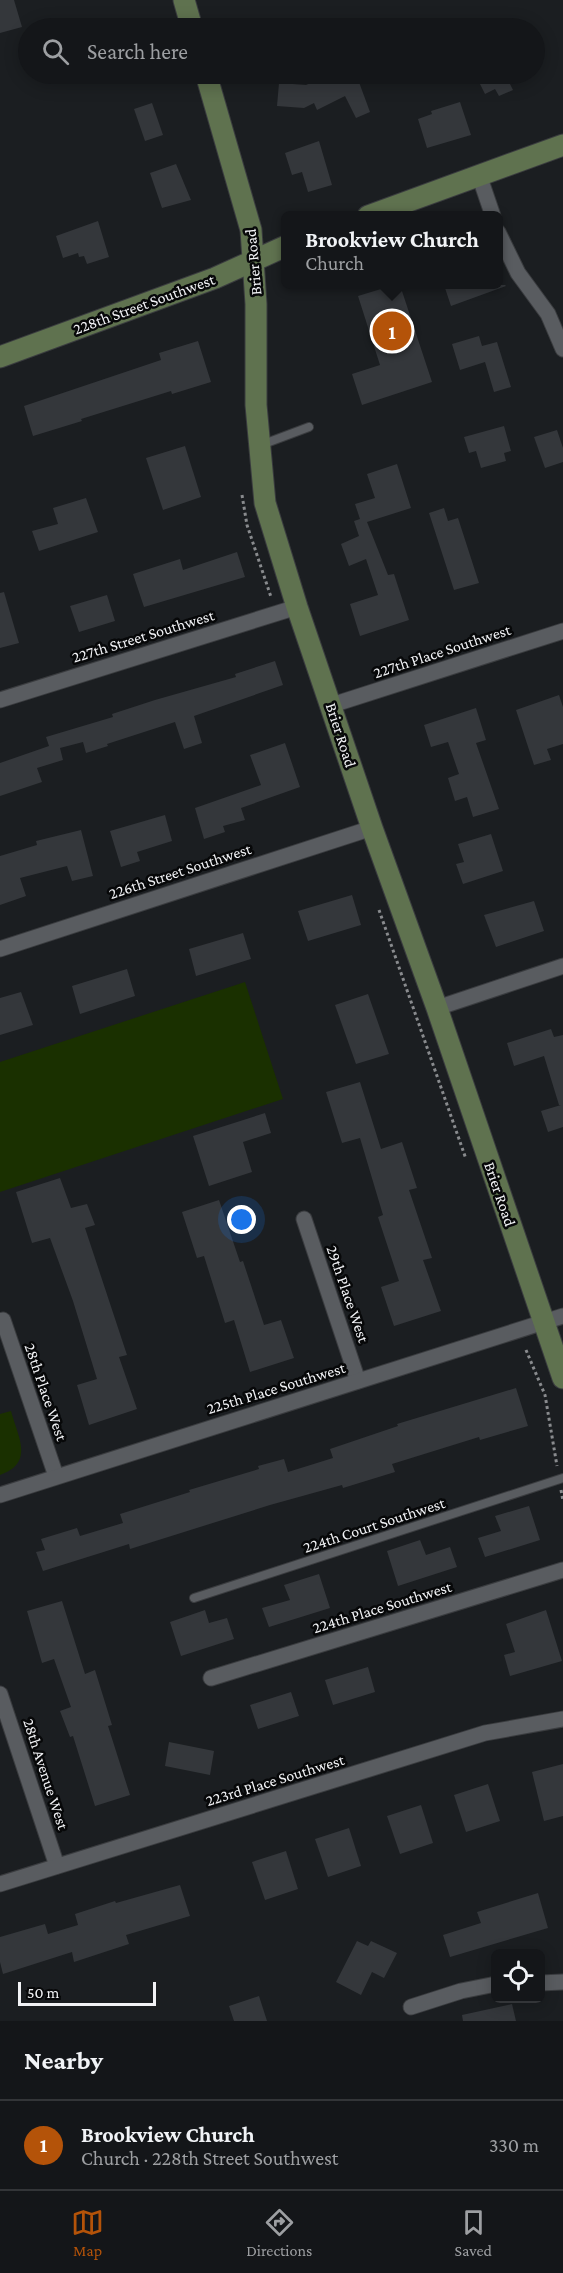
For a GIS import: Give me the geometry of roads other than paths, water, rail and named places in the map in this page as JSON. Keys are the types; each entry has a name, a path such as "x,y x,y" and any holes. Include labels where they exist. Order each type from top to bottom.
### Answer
{"main road":[{"path":"184,0 189,18"},
{"name":"Brier Road","path":"209,84 250,222 255,260 256,405 265,503 297,607 372,828 553,1319 563,1378"},
{"path":"382,211 563,145"},
{"name":"228th Street Southwest","path":"0,357 215,278 281,248"}],"street":[{"path":"479,175 491,211"},
{"path":"503,242 518,273 548,314 563,349"},
{"name":"227th Street Southwest","path":"0,700 297,607"},
{"name":"227th Place Southwest","path":"332,705 563,631"},
{"name":"226th Street Southwest","path":"0,949 372,828"},
{"path":"437,1008 563,966"},
{"name":"29th Place West","path":"304,1219 358,1381"},
{"name":"225th Place Southwest","path":"0,1495 553,1319"},
{"name":"28th Place West","path":"3,1320 56,1476"},
{"name":"224th Place Southwest","path":"212,1678 563,1570"},
{"name":"28th Avenue West","path":"0,1694 57,1866"},
{"name":"223rd Place Southwest","path":"0,1884 485,1733 563,1719"},
{"path":"545,1983 563,1982"},
{"path":"411,2007 460,1991 491,1985"}],"lane":[{"path":"260,446 309,427"},
{"name":"224th Court Southwest","path":"194,1598 561,1478"}],"place":[{"name":"Brookview Church","path":"392,331"}]}
